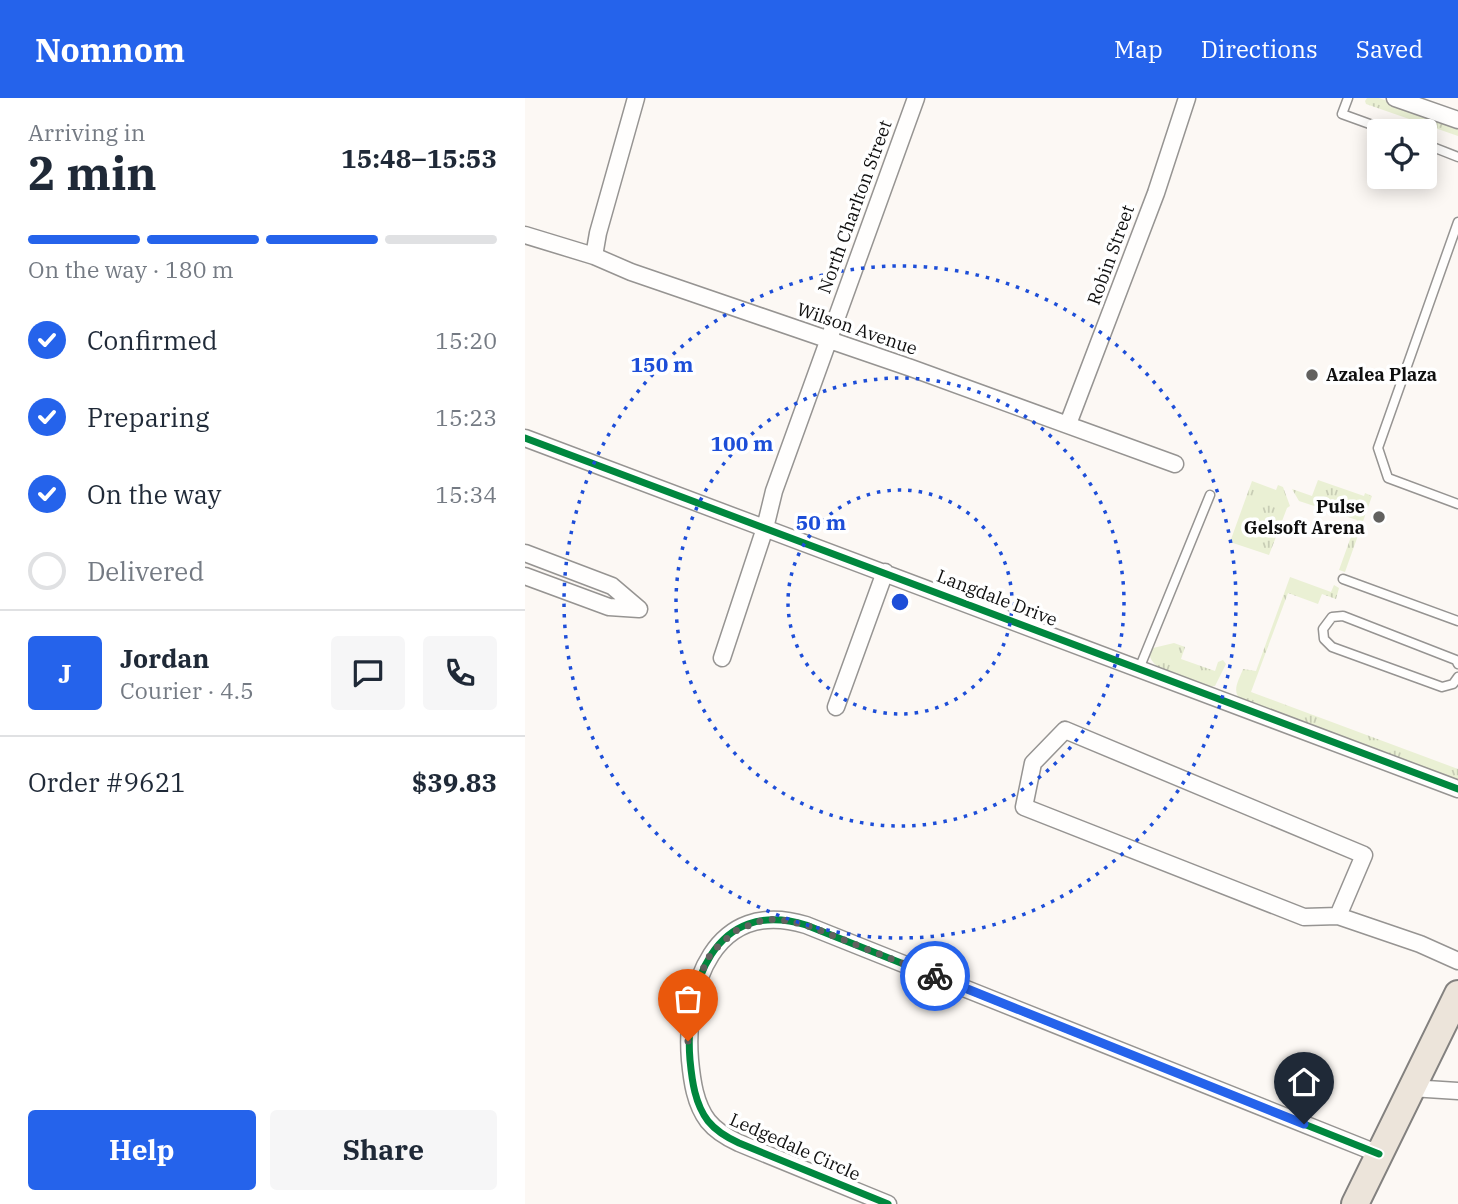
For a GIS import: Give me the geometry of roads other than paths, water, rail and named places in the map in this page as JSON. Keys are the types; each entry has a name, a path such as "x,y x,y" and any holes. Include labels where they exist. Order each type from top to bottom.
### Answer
{"main road":[{"path":"1355,1204 1458,994"}],"street":[{"path":"594,256 636,98"},
{"name":"North Charlton Street","path":"722,658 765,528 774,491 916,98"},
{"name":"Robin Street","path":"1068,424 1156,193 1187,98"},
{"path":"1395,98 1458,120"},
{"name":"Wilson Avenue","path":"525,234 594,256 631,272 1068,424 1175,464"},
{"name":"Langdale Drive","path":"525,438 1458,789"},
{"path":"525,553 612,586 639,609 609,607 525,576"},
{"path":"551,586 559,566"},
{"path":"836,707 885,572"},
{"path":"1338,916 1364,855 1065,730 1033,762 1024,807 1304,917 1338,916 1420,944 1458,961"},
{"name":"Ledgedale Circle","path":"888,1204 727,1138 708,1121 692,1082 688,1041 690,1023 697,981 702,970 711,953 735,931 763,920 778,919 806,925 1379,1154"},
{"path":"1412,1088 1458,1091"}],"lane":[{"path":"1348,98 1342,114 1367,123"},
{"path":"1437,149 1458,157"},
{"path":"1458,222 1378,448 1388,478 1458,504"},
{"path":"1139,669 1210,495"},
{"path":"1343,579 1458,621"},
{"path":"1458,664 1456,660 1343,616 1328,620 1323,629 1324,639 1332,647 1442,687 1453,684 1458,677"}],"place":[{"name":"Azalea Plaza","path":"1312,375"},
{"name":"Pulse Gelsoft Arena","path":"1379,517"}]}
